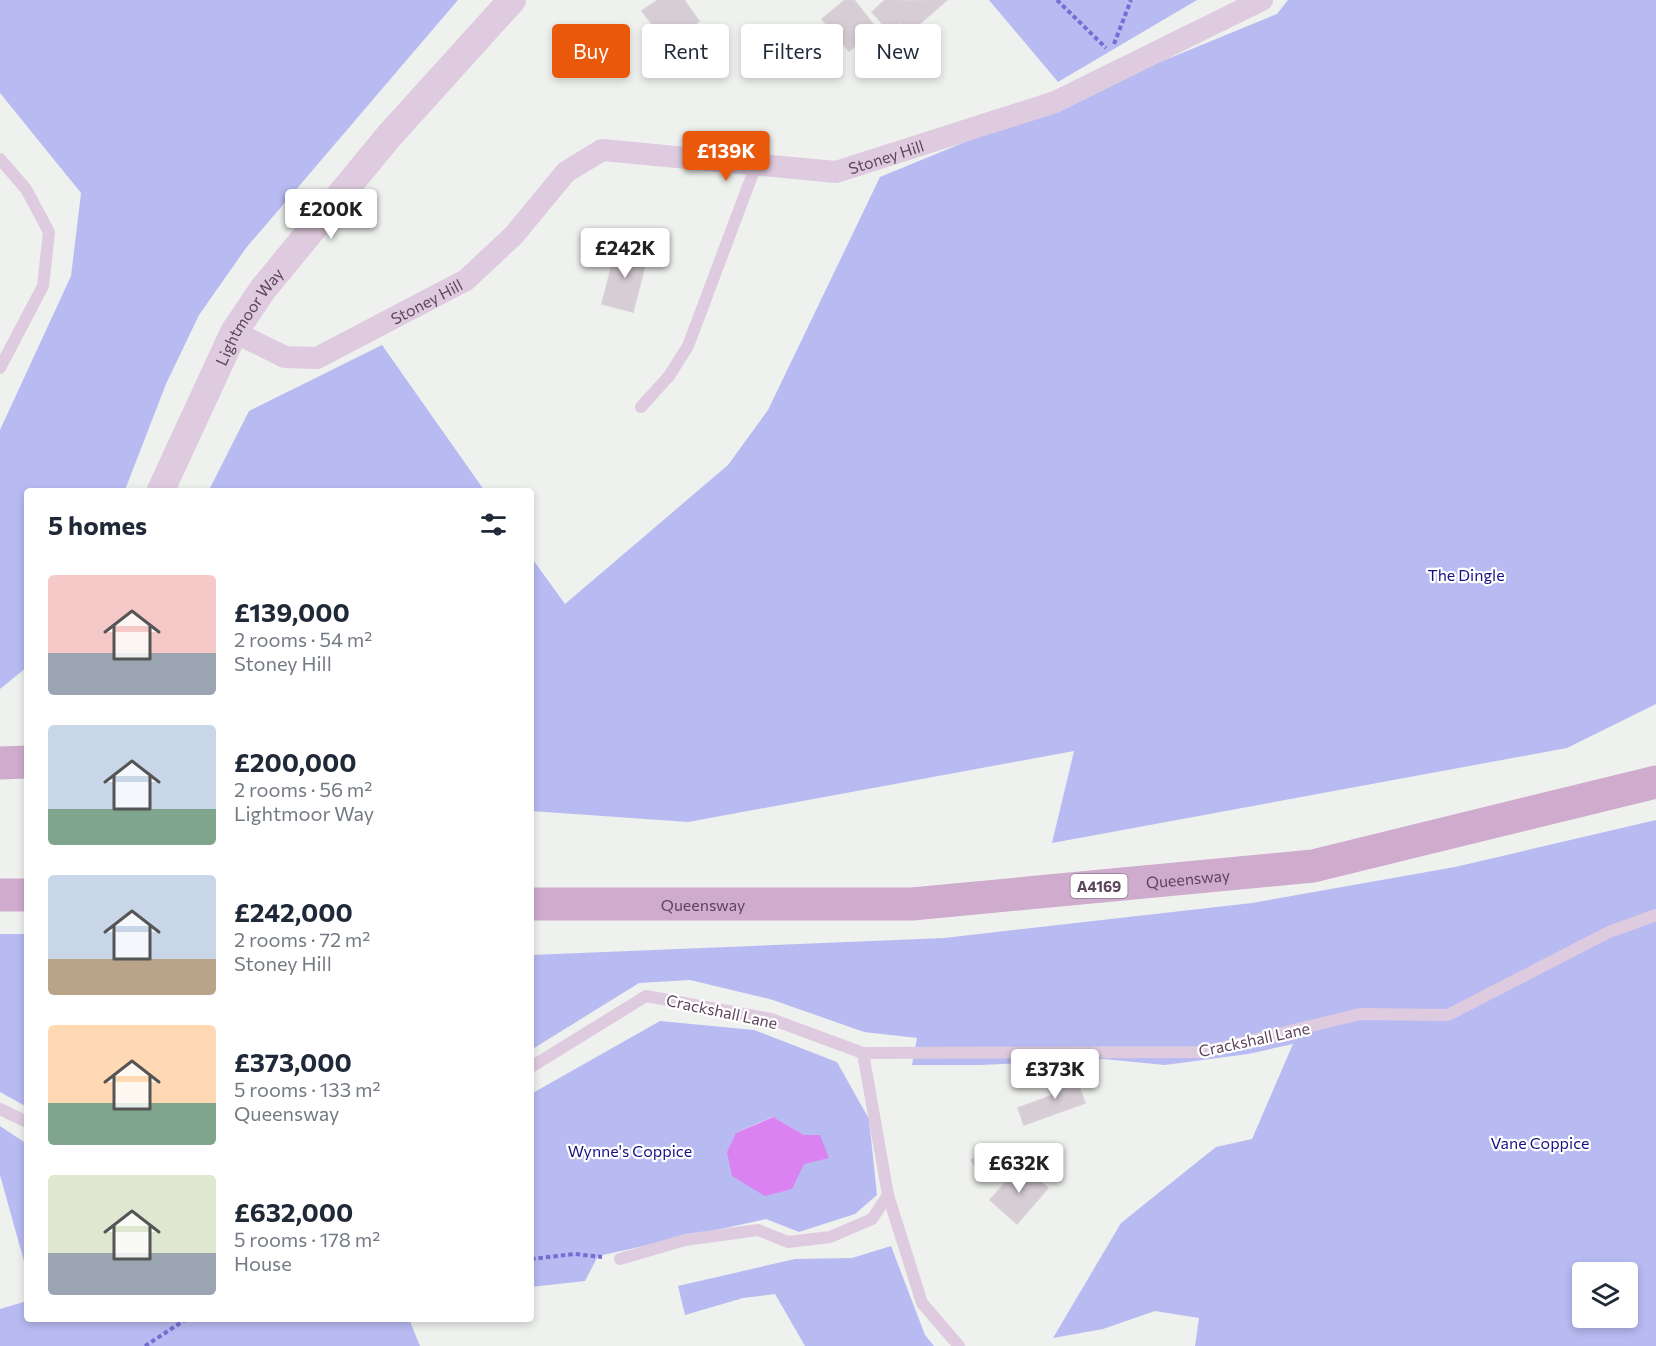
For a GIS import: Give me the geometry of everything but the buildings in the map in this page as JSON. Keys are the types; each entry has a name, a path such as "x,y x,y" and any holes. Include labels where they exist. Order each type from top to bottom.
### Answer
{"main road":[{"path":"0,763 24,762"},
{"name":"Queensway","path":"534,904 912,904 1313,866 1656,782"},
{"path":"0,895 24,895"}],"street":[{"name":"Lightmoor Way","path":"162,488 234,332 299,241 389,136 512,0"},
{"name":"Stoney Hill","path":"234,332 285,357 317,358 466,280 514,235 566,172 602,150 836,172 1055,102 1262,0"}],"lane":[{"path":"0,159 26,189 49,232 43,286 0,368"},
{"path":"641,407 669,376 688,346 756,165"},
{"name":"Crackshall Lane","path":"534,1065 646,996 771,1019 863,1053 1204,1052 1360,1014 1448,1015 1609,932 1656,915"},
{"path":"863,1053 888,1195 922,1303 959,1346"},
{"path":"0,1109 24,1121"},
{"path":"620,1259 685,1240 758,1230 788,1242 830,1237 872,1219 888,1195"}],"path":[{"path":"1057,0 1111,53 1131,0"},
{"path":"534,1259 575,1254 620,1259"},
{"path":"145,1346 182,1322"}],"green space":[{"path":"0,0 458,0 246,248 199,315 166,384 126,488 24,488 24,669 0,689 0,430 71,276 81,193 0,93"},
{"path":"989,0 1197,0 1058,82"},
{"name":"The Dingle","path":"1288,0 1656,0 1656,704 1567,748 1052,843 1074,751 688,822 534,811 534,561 565,604 728,465 768,410 880,177 1277,14"},
{"path":"382,345 483,488 210,488 249,411"},
{"name":"Vane Coppice","path":"1656,820 1656,1346 1195,1346 1199,1318 1155,1311 1103,1329 1053,1338 1121,1223 1216,1147 1252,1139 1293,1044 1248,1054 1165,1065 1103,1059 981,1065 912,1065 917,1038 864,1032 773,1000 690,980 639,983 534,1048 534,955 944,938 1252,903 1455,867"},
{"path":"0,934 24,934 24,1105 0,1092"},
{"name":"Wynne's Coppice","path":"660,1021 754,1030 837,1062 869,1119 877,1195 855,1214 799,1232 766,1219 598,1256 585,1281 534,1287 534,1092","holes":["772,1117 804,1135 736,1133"]},
{"path":"0,1126 24,1142 24,1261 0,1175"},
{"path":"891,1246 925,1335 934,1346 805,1346 775,1294 743,1298 685,1315 678,1286 795,1259 852,1258"},
{"path":"24,1302 24,1322 410,1322 420,1346 0,1346 0,1309"}],"shaded area":[{"path":"773,1117 804,1135 820,1135 829,1158 804,1164 792,1189 765,1196 732,1176 727,1152 736,1133"}]}
